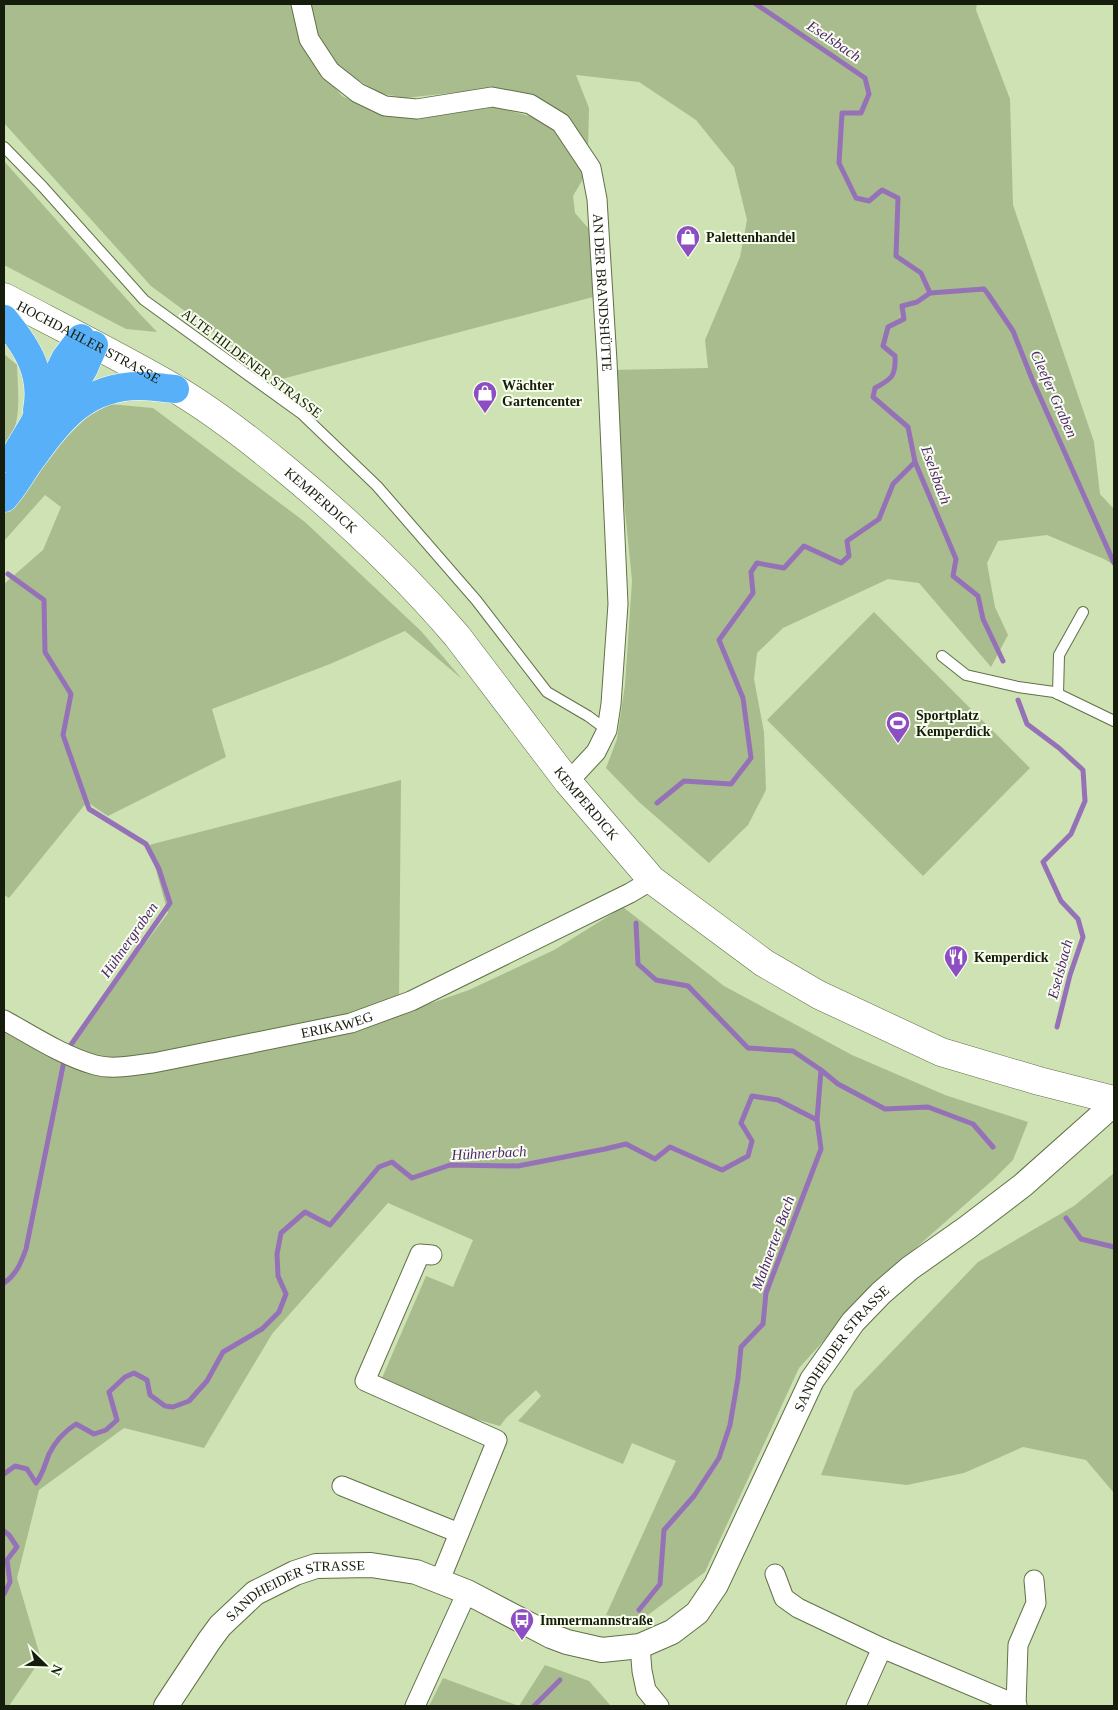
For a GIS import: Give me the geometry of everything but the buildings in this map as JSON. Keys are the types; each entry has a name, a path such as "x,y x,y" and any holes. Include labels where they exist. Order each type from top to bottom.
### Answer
{"highway":[{"path":"4,319 30,355 37,376 39,396 34,425"},
{"path":"4,472 34,425 65,359 87,341"},
{"path":"35,455 84,368 87,341"},
{"path":"4,498 35,455 66,417 80,404 95,395 114,389 140,386 175,389"}],"main road":[{"name":"HOCHDAHLER STRASSE","path":"4,297 175,389"},
{"name":"KEMPERDICK","path":"175,389 250,440 316,495 369,544 438,614 457,636 568,782 652,880 764,963 819,995 941,1052 1039,1081 1114,1100"}],"street":[{"name":"AN DER BRANDSHÜTTE","path":"301,4 308,39 330,71 358,93 385,106 417,109 492,97 530,104 561,122 591,168 596,199 607,361 618,604 611,704 607,730 596,752 568,782"},
{"name":"ERIKAWEG","path":"4,1020 65,1053 96,1065 120,1066 153,1062 351,1023 411,1001 630,893 652,880"},
{"name":"SANDHEIDER STRASSE","path":"166,1706 208,1641 220,1626 255,1593 295,1573 316,1566 371,1565 416,1572 467,1592 551,1636 567,1642 602,1650 640,1646 672,1632 697,1613 716,1586 812,1380 853,1322 881,1293 910,1268 968,1227 1023,1184 1114,1104"},
{"path":"432,1255 420,1254 365,1381 497,1440 440,1580"},
{"path":"342,1486 459,1533"},
{"path":"775,1574 784,1598 798,1608 882,1648 1016,1706 1018,1646 1036,1603 1034,1580"},
{"path":"415,1706 467,1592"},
{"path":"640,1646 646,1690 659,1706"},
{"path":"856,1706 882,1648"}],"lane":[{"name":"ALTE HILDENER STRASSE","path":"4,146 144,300 302,414 377,486 476,600 547,692 588,716 607,730"},
{"path":"1058,694 1059,655 1083,612"},
{"path":"942,656 966,675 1058,694 1114,721"}],"green space":[{"path":"4,4 291,4 310,59 342,96 387,116 432,115 496,107 540,119 562,138 586,174 573,196 575,213 589,229 593,297 278,380 151,286 4,123"},
{"path":"308,4 977,4 976,10 1010,99 1013,205 1094,442 1100,494 1114,509 1114,565 1047,535 998,541 987,563 995,607 1008,635 991,667 919,583 888,579 783,628 757,653 754,679 764,732 766,790 748,825 709,863 639,802 606,768 617,739 625,685 632,581 611,370 708,368 705,340 740,257 747,220 734,167 696,120 639,82 576,75 589,108 588,152 562,114 533,95 496,88 405,98 379,93 338,67 318,37"},
{"path":"4,161 157,332 126,329 4,265"},
{"path":"4,354 17,365 18,409 14,430 4,449"},
{"path":"109,404 153,408 305,522 421,631 462,679 405,631 330,664 212,709 226,757 108,816 87,802 9,898 4,895 4,584 43,550 61,507 45,495 4,541 4,513 14,503 47,456 86,418"},
{"name":"Sportplatz Kemperdick","path":"874,612 1030,768 923,876 767,720"},
{"path":"401,780 399,1000 333,1022 120,1063 67,1048 168,913 149,845"},
{"path":"623,907 724,986 852,1055 945,1095 1028,1122 1013,1160 876,1283 799,1368 705,1572 640,1621 606,1615 676,1461 632,1443 623,1464 518,1421 541,1396 536,1390 500,1426 472,1418 382,1378 426,1276 453,1287 473,1240 388,1203 272,1334 204,1448 124,1428 39,1490 17,1578 41,1659 9,1706 4,1706 4,1028 115,1076 234,1056 377,1022 469,990 554,950"},
{"path":"1114,1173 1114,1493 1086,1460 1023,1447 964,1473 907,1485 821,1475 854,1391 978,1262 1074,1206"},
{"path":"545,1665 589,1681 611,1706 519,1706"},
{"path":"443,1678 519,1706 429,1706"}],"waterway":[{"name":"Eselsbach","path":"756,4 865,78 869,94 861,113 842,113 839,163 856,198 869,201 882,190 898,198 896,256 921,273 930,293 917,302 902,306 904,319 888,327 883,346 895,356 894,373 889,379 875,388 873,397 908,427 915,462 956,559 953,576 978,596 983,619 1003,661"},
{"name":"Cleefer Graben","path":"930,293 984,289 988,294 1013,331 1032,379 1114,563"},
{"path":"657,803 684,781 731,784 751,758 743,698 719,640 753,593 751,572 757,563 784,568 804,546 841,563 849,556 847,541 879,519 893,484 915,462"},
{"name":"Hühnergraben","path":"8,574 44,600 45,652 71,694 63,735 89,809 146,844 159,869 170,903 70,1046"},
{"name":"Eselsbach","path":"1018,700 1027,724 1059,748 1083,770 1085,801 1071,834 1043,862 1061,901 1078,919 1083,937 1070,975 1057,1027"},
{"path":"636,923 638,964 656,980 688,986 748,1048 793,1051 838,1084 885,1109 928,1107 973,1124 993,1147"},
{"name":"Hühnergraben","path":"4,1283 18,1268 26,1249 64,1061"},
{"name":"Hühnerbach","path":"4,1474 15,1466 27,1469 36,1483 51,1450 72,1427 76,1424 94,1434 106,1430 117,1420 109,1392 125,1377 134,1373 147,1380 150,1395 165,1406 173,1407 189,1401 207,1381 223,1352 262,1329 279,1312 286,1294 278,1276 277,1254 281,1233 305,1212 330,1225 379,1167 392,1162 412,1178 450,1165 518,1166 626,1144 655,1159 670,1147 722,1170 748,1156 752,1141 741,1123 752,1096 778,1100 817,1120 821,1070"},
{"name":"Mahnerter Bach","path":"639,1610 660,1584 664,1530 694,1496 719,1458 730,1425 741,1347 763,1324 766,1293 821,1149 817,1120"},
{"path":"1066,1218 1081,1239 1114,1247"},
{"name":"Hühnerbach","path":"4,1531 17,1547 7,1560 10,1582 4,1594"},
{"name":"Mahnerter Bach","path":"534,1706 560,1680"}],"place":[{"name":"Palettenhandel","path":"688,258"},
{"name":"Wächter Gartencenter","path":"485,414"},
{"name":"Sportplatz Kemperdick","path":"898,744"},
{"name":"Kemperdick","path":"956,978"},
{"name":"Immermannstraße","path":"522,1641"}]}
